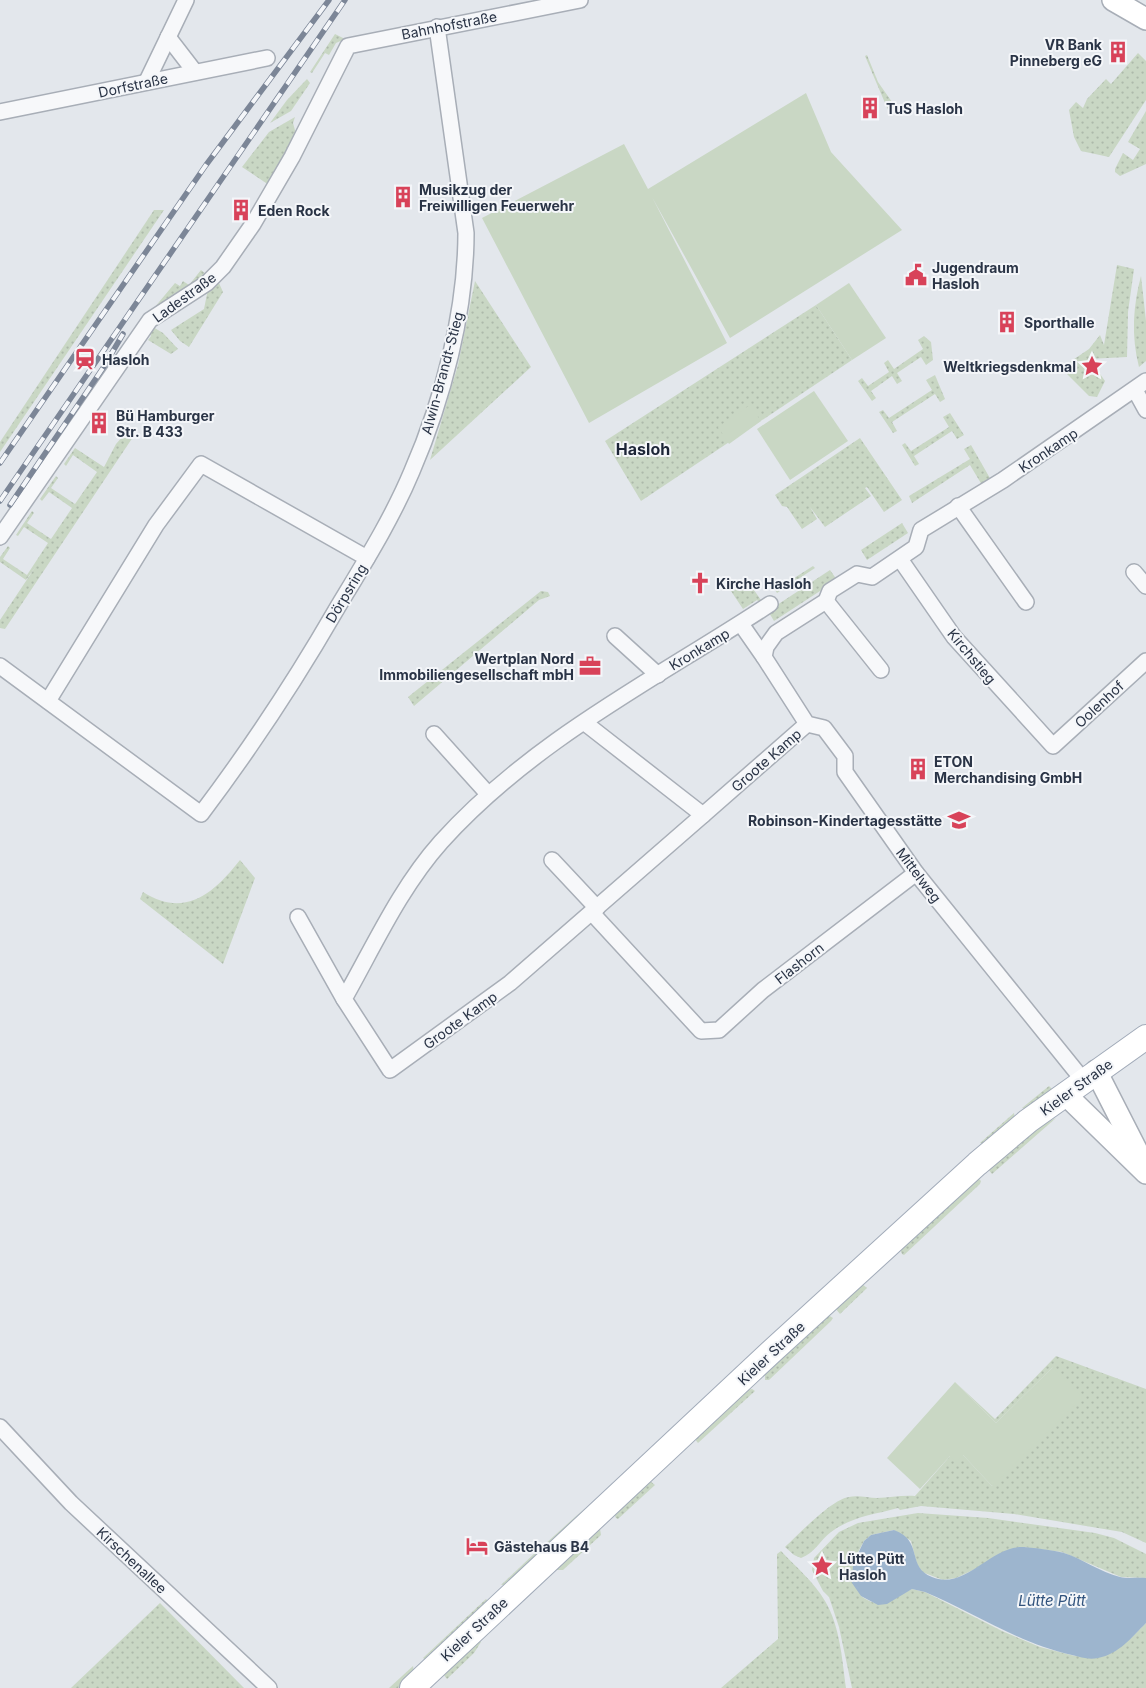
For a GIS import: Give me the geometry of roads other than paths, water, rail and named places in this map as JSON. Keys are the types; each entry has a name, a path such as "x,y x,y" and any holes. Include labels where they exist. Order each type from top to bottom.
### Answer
{"main road":[{"path":"1113,0 1146,19"},
{"name":"Kieler Straße","path":"412,1688 771,1352 977,1164 1028,1121 1146,1037"},
{"path":"1081,1082 1146,1168"},
{"path":"1081,1082 1146,1173"}],"street":[{"path":"147,82 186,0"},
{"name":"Bahnhofstraße","path":"348,46 580,0"},
{"name":"Alwin-Brandt-Stieg","path":"367,558 420,454 449,359 460,311 466,256 466,233 437,27"},
{"path":"168,38 195,72"},
{"name":"Ladestraße","path":"0,537 150,320 207,283 223,267 253,224 292,157 348,46"},
{"name":"Dorfstraße","path":"0,112 266,58"},
{"path":"1140,386 1146,410"},
{"name":"Kronkamp","path":"585,723 594,714 765,608 773,636 826,601 830,591 857,574 872,577 916,547 921,530 1003,480 1140,386"},
{"name":"Dörpsring","path":"0,666 201,814 280,703 367,558 201,464 156,525 48,701"},
{"path":"958,506 1026,602"},
{"name":"Kirchstieg","path":"900,559 954,637 1053,746"},
{"path":"1134,572 1146,586"},
{"path":"826,601 880,670"},
{"name":"Kronkamp","path":"741,624 764,657"},
{"name":"Kronkamp","path":"615,636 658,675"},
{"path":"773,636 764,657 807,724"},
{"name":"Oolenhof","path":"1053,746 1146,661"},
{"path":"344,999 398,901 440,843 488,794 540,751 585,723 703,815"},
{"name":"Groote Kamp","path":"298,917 344,999 390,1070 510,983 595,911 807,724"},
{"name":"Mittelweg","path":"807,724 824,728 845,756 845,772 916,873 1081,1082"},
{"path":"434,734 488,794"},
{"path":"552,860 595,911"},
{"name":"Flashorn","path":"595,911 701,1032 719,1030 763,990 916,873"},
{"name":"Kirschenallee","path":"0,1427 71,1503 269,1688"}],"water":[{"name":"Lütte Pütt","path":"894,1530 909,1541 916,1561 924,1573 944,1580 956,1578 967,1573 999,1553 1023,1547 1064,1553 1120,1577 1146,1578 1146,1623 1119,1649 1106,1656 1088,1658 1052,1650 1033,1643 925,1592 912,1589 887,1604 878,1605 861,1596 852,1583 853,1564 864,1541 871,1535"}],"railway":[{"path":"0,463 206,165 329,0"},
{"path":"0,501 345,0"},
{"path":"10,505 103,368 123,334"}],"place":[{"name":"VR Bank Pinneberg eG","path":"1118,52"},
{"name":"TuS Hasloh","path":"870,108"},
{"name":"Musikzug der Freiwilligen Feuerwehr","path":"403,197"},
{"name":"Eden Rock","path":"241,210"},
{"name":"Jugendraum Hasloh","path":"916,275"},
{"name":"Sporthalle","path":"1007,322"},
{"name":"Hasloh","path":"85,359"},
{"name":"Weltkriegsdenkmal","path":"1092,366"},
{"name":"Bü Hamburger Str. B 433","path":"99,423"},
{"name":"Kirche Hasloh","path":"700,583"},
{"name":"Wertplan Nord Immobiliengesellschaft mbH","path":"590,666"},
{"name":"ETON Merchandising GmbH","path":"918,769"},
{"name":"Robinson-Kindertagesstätte","path":"959,820"},
{"name":"Gästehaus B4","path":"477,1546"},
{"name":"Lütte Pütt Hasloh","path":"822,1566"}],"district":[{"name":"Hasloh","path":"643,449"}]}
